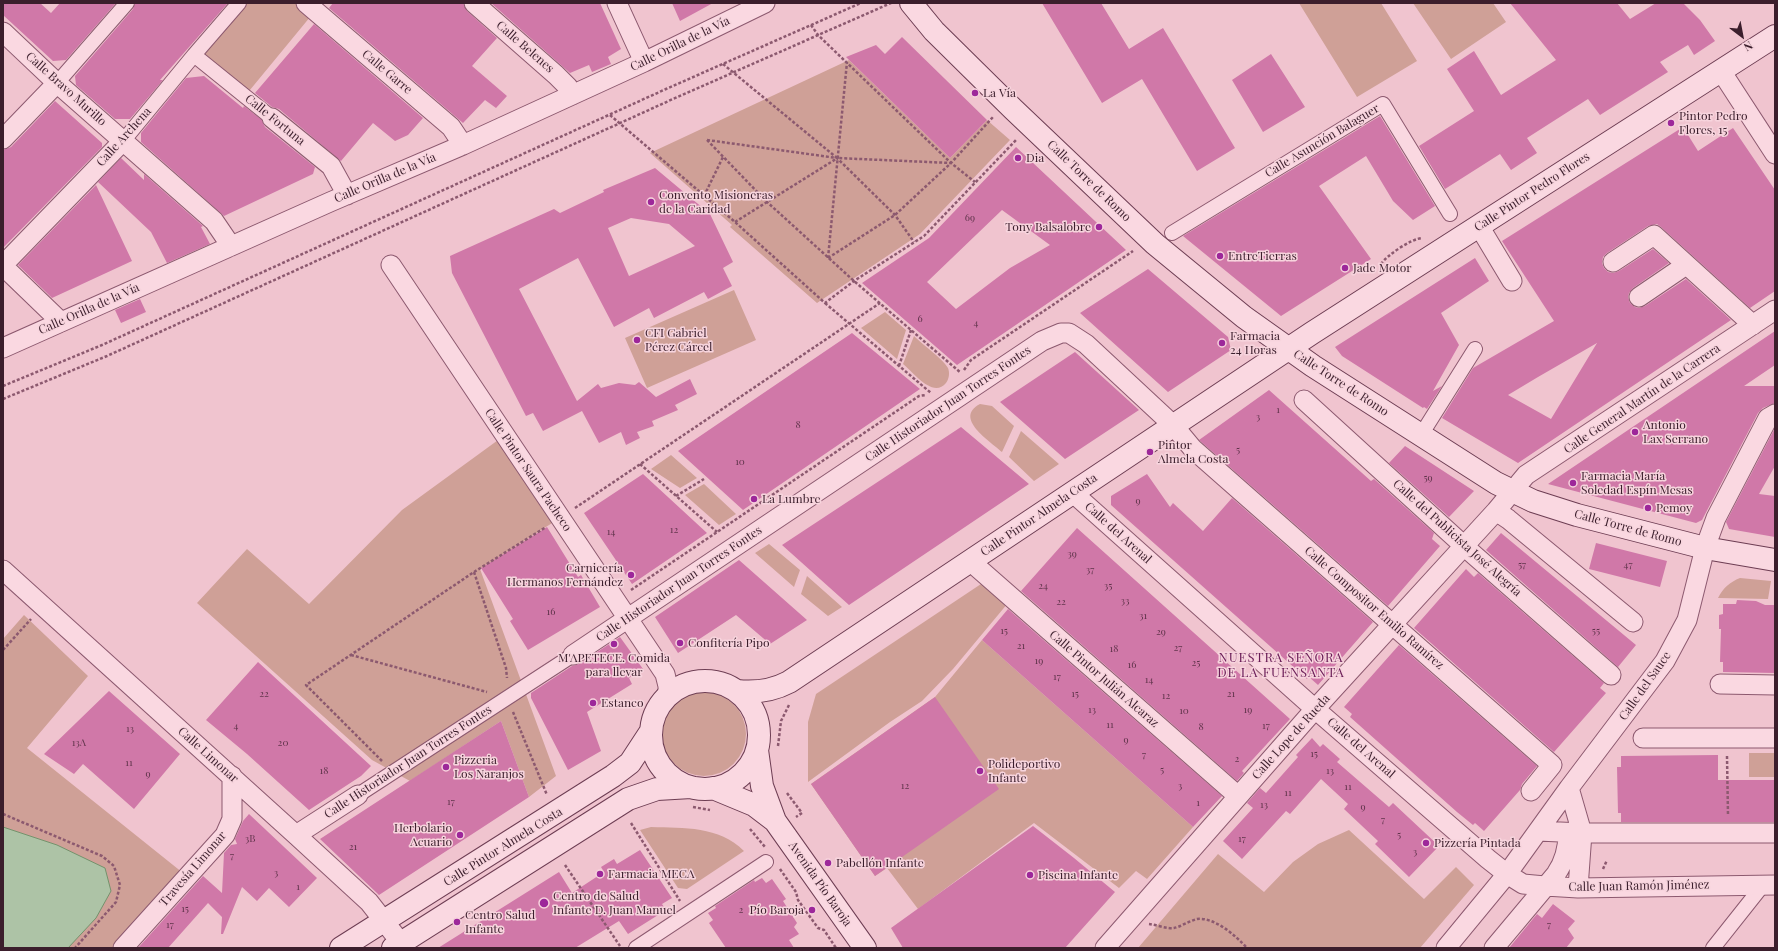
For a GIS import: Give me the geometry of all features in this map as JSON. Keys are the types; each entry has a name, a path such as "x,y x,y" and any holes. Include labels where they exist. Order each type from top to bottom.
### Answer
{"main road":[{"name":"Calle Torre de Romo","path":"912,5 934,31 1013,109 1155,244 1244,317 1313,366 1512,492 1542,505 1704,548 1775,560"},
{"name":"Calle Pintor Pedro Flores","path":"1289,349 1775,36"},
{"name":"Calle Pintor Almela Costa","path":"737,691 766,691 791,680 1289,349"},
{"name":"Calle Pintor Almela Costa","path":"758,724 764,710 791,680"},
{"path":"400,946 628,799 657,789 691,797 729,783 744,773 754,758 767,750 759,737 758,724 748,702 737,691 728,686 708,681 697,682 676,691 659,706 651,731 652,747 658,763 691,797"},
{"name":"Calle Pintor Almela Costa","path":"341,948 622,770 636,755 651,731"},
{"name":"Avenida Pío Baroja","path":"767,750 763,790 777,825 858,945"},
{"name":"Avenida Pío Baroja","path":"713,788 754,805 777,825"}],"street":[{"path":"3,139 57,83 127,3"},
{"name":"Calle Archena","path":"3,265 124,140 239,3"},
{"name":"Calle Belenes","path":"474,3 556,75 568,87 572,95"},
{"path":"617,3 644,62"},
{"name":"Calle Orilla de la Vía","path":"3,348 347,194 463,145 644,62 765,3"},
{"name":"Calle Garre","path":"314,6 451,127 463,145"},
{"name":"Calle Bravo Murillo","path":"3,32 57,83 124,140 214,221 231,246"},
{"name":"Calle Fortuna","path":"194,55 331,166 347,194"},
{"path":"1721,71 1775,154"},
{"name":"Calle Asunción Balaguer","path":"1172,233 1383,104 1450,214"},
{"path":"1479,226 1512,281"},
{"path":"1613,262 1654,235 1752,325"},
{"path":"3,265 61,322"},
{"name":"Calle Pintor Saura Pacheco","path":"391,265 665,674 670,679 676,691"},
{"path":"1639,297 1686,265"},
{"name":"Calle General Martín de la Carrera","path":"1512,492 1526,475 1775,310"},
{"name":"Calle Compositor Emilio Ramírez","path":"1061,333 1068,333 1086,344 1173,425 1193,449 1552,765 1531,791"},
{"name":"Calle Historiador Juan Torres Fontes","path":"296,835 574,655 1042,341 1061,333"},
{"path":"1421,435 1475,349"},
{"name":"Calle del Publicista José Alegría","path":"1304,400 1464,546 1611,675"},
{"name":"Calle del Sauce","path":"1446,948 1507,874 1569,788 1666,661 1686,620 1704,548 1716,518 1768,418 1775,414"},
{"name":"Calle Lope de Rueda","path":"1107,947 1315,709 1512,492"},
{"name":"Calle del Arenal","path":"1073,493 1315,709 1507,874"},
{"path":"1496,511 1508,519 1633,622"},
{"name":"Calle Pintor Julián Alcaraz","path":"970,561 1238,796"},
{"name":"Calle Limonar","path":"3,570 232,776 369,902 384,921 400,946"},
{"path":"1720,684 1775,685"},
{"path":"1643,738 1775,738"},
{"name":"Travesía Limonar","path":"123,948 225,835 232,819 232,776"},
{"path":"1569,788 1575,833 1578,888"},
{"path":"1538,831 1575,833 1775,833"},
{"path":"1494,948 1556,874 1564,862 1568,845 1575,833"},
{"path":"636,948 771,860"},
{"name":"Calle Juan Ramón Jiménez","path":"1507,874 1523,884 1578,888 1769,885"},
{"path":"1713,948 1769,885"}],"path":[{"path":"3,386 102,345 861,3"},
{"path":"3,398 107,356 620,123 891,3"},
{"path":"811,25 818,35 951,162 975,182"},
{"path":"828,258 847,62"},
{"path":"723,64 837,158 895,215 914,242"},
{"path":"828,258 895,215 951,162 996,114"},
{"path":"610,115 735,222 825,303 931,394"},
{"path":"825,303 854,281 924,236 1020,135"},
{"path":"951,162 837,158 707,140 766,201 828,258 961,373"},
{"path":"704,196 723,157"},
{"path":"735,222 766,201 837,158"},
{"path":"958,378 971,360 1139,246"},
{"path":"393,773 306,685 474,572 560,518 880,303"},
{"path":"899,366 911,330"},
{"path":"616,600 919,396 935,393"},
{"path":"640,464 717,532"},
{"path":"676,496 704,479"},
{"path":"3,650 43,606"},
{"path":"351,655 508,698"},
{"path":"767,750 780,727 783,715 790,704 802,692 791,680"},
{"path":"1727,738 1729,833"},
{"path":"777,825 802,813 783,788"},
{"path":"691,797 714,811"},
{"path":"3,814 102,856 114,866 120,885 116,902 75,948"},
{"path":"631,823 688,913"},
{"path":"746,826 756,835 771,860 796,892 798,900 802,906 818,928 824,930 836,948"},
{"path":"565,865 621,948"},
{"path":"1143,923 1174,928 1186,922 1199,919 1214,922 1237,938 1247,948"}],"shaded area":[{"path":"239,3 306,3 315,11 245,96 194,55"},
{"path":"1299,3 1381,3 1417,61 1357,97"},
{"path":"1413,3 1493,3 1506,22 1451,59"},
{"path":"849,60 950,158 987,120 1010,140 920,234 817,303 730,227 732,225 650,153"},
{"path":"734,290 756,340 647,388 625,338"},
{"path":"885,312 906,330 897,359 861,328"},
{"path":"914,336 948,368 948,380 941,387 935,388 929,386 903,364"},
{"path":"980,404 992,406 1014,426 1002,452 976,429 972,422 970,416 973,410"},
{"path":"1021,431 1059,464 1034,481 1009,457"},
{"path":"505,435 560,518 480,569 556,776 529,797 501,721 410,781 372,760 197,603 247,549 309,604 402,510"},
{"path":"671,455 697,478 680,488 651,469"},
{"path":"704,484 736,514 719,525 685,495"},
{"path":"769,544 800,570 794,587 755,553"},
{"path":"807,576 842,607 828,616 801,594"},
{"path":"1740,578 1771,581 1768,599 1718,598 1727,586"},
{"path":"981,584 1008,603 953,669 922,701 890,722 808,782 808,722 816,694"},
{"path":"24,615 88,676 27,748 188,877 123,948 3,948 3,639"},
{"name":"Polideportivo Infante","path":"982,640 1193,827 1147,879 1136,871 1119,888 1034,823 918,909 887,868 875,876 811,784 935,697"},
{"path":"704,692 720,695 734,704 743,718 746,734 743,750 734,764 720,773 704,776 688,773 674,764 665,750 662,734 665,718 674,704 688,695"},
{"path":"1749,753 1775,753 1775,777 1749,777"},
{"path":"3,827 57,845 105,868 111,891 96,918 68,948 3,948"},
{"path":"651,827 688,828 712,833 724,837 744,851 687,889 678,888 640,830"},
{"path":"1349,830 1424,899 1456,867 1474,885 1420,948 1138,948 1218,854 1264,892 1293,862 1318,844"}],"building":[{"path":"3,3 40,3 51,13 60,3 116,3 66,60 53,61 3,15"},
{"path":"135,3 228,3 160,80 163,80 130,119 115,119 76,85 75,76 133,9"},
{"path":"333,3 463,3 467,11 497,38 472,66 507,96 496,108 485,100 463,123 329,8"},
{"path":"491,3 600,3 621,49 608,57 611,64 592,72 589,65 570,73"},
{"path":"672,3 713,3 680,21"},
{"path":"1042,3 1101,3 1129,49 1163,28 1235,148 1197,171 1142,79 1102,103"},
{"path":"1510,3 1617,3 1630,19 1656,3 1683,3 1700,20 1715,41 1694,55 1688,45 1660,62 1668,72 1600,115 1588,99 1527,138 1537,153 1511,170 1500,154 1445,189 1419,146 1474,111 1447,69 1474,51 1501,95 1556,60"},
{"path":"314,24 423,118 408,135 395,141 373,123 341,161 279,109 272,107 255,93"},
{"path":"902,37 987,120 950,158 846,57 876,45 885,54"},
{"path":"1271,54 1305,107 1263,132 1232,80"},
{"path":"204,76 243,108 244,106 262,120 265,127 315,167 313,174 224,216 141,142 141,133 186,78"},
{"path":"55,101 102,143 102,147 3,248 3,150 11,147"},
{"path":"1380,116 1435,206 1413,220 1393,201 1366,156 1319,186 1371,259 1281,316 1183,236"},
{"path":"1683,127 1698,151 1733,128 1775,190 1775,291 1750,308 1657,224 1648,226 1603,257 1602,263 1604,268 1608,272 1613,273 1619,271 1653,249 1669,263 1633,288 1629,293 1628,297 1630,303 1635,307 1639,308 1645,306 1686,279 1731,320 1518,463 1442,418 1473,368 1554,321 1502,241","holes":["1597,343 1551,419 1508,395"]},
{"path":"1016,147 1126,250 957,365 862,283 929,238","holes":["1002,210 1050,245 1010,268 956,309 927,282"]},
{"path":"121,158 144,180 144,174 203,226 201,227 210,244 167,263 151,232 98,182"},
{"path":"655,168 710,214 733,262 723,268 732,286 708,299 704,292 654,318 649,308 614,327 578,258 519,289 577,401 598,384 601,388 619,383 635,385 639,382 656,397 690,379 697,394 675,405 678,410 652,421 654,426 637,432 640,438 626,445 621,432 599,443 582,411 543,431 533,413 526,416 452,273 450,256 554,209 560,213 604,192 603,190","holes":["631,218 669,224 695,246 629,276 608,228"]},
{"path":"96,185 132,261 52,298 18,265"},
{"path":"1475,258 1489,281 1441,313 1459,345 1433,391 1442,386 1427,409 1424,407 1423,408 1342,356 1335,347"},
{"path":"1148,269 1228,337 1231,350 1168,392 1080,313"},
{"path":"140,299 146,312 121,323 115,310"},
{"path":"1775,331 1775,365 1744,386 1775,386 1775,403 1763,408 1758,413 1702,520 1696,523 1548,484"},
{"path":"852,333 920,389 743,510 678,451"},
{"path":"1075,352 1139,410 1065,459 1000,402"},
{"path":"1269,390 1371,481 1374,479 1434,533 1432,539 1440,546 1388,606 1199,440"},
{"path":"961,427 1029,484 849,605 782,545"},
{"path":"1775,428 1775,466 1759,494 1775,496 1775,537 1729,529 1726,522"},
{"path":"1405,446 1474,491 1449,517 1389,463"},
{"path":"643,474 707,533 632,584 584,513"},
{"path":"1147,474 1170,507 1173,503 1203,531 1232,498 1373,622 1318,685 1309,677 1307,679 1111,505 1111,496"},
{"path":"547,527 578,577 581,575 600,607 528,650 510,621 513,619 481,568"},
{"path":"1077,528 1290,719 1242,771 1244,773 1237,781 1021,591"},
{"path":"1501,533 1636,645 1618,667 1486,550"},
{"path":"1596,543 1667,561 1660,587 1589,569"},
{"path":"739,560 807,620 770,644 736,615 678,653 655,617"},
{"path":"1466,569 1474,577 1478,573 1604,683 1600,688 1606,693 1554,752 1414,628"},
{"path":"1737,600 1756,601 1765,605 1775,605 1775,673 1723,672 1723,662 1720,662 1721,629 1719,629 1719,615 1723,614 1723,604 1736,604"},
{"path":"1008,609 1222,796 1193,827 982,640"},
{"path":"620,637 643,669 629,678 632,684 587,712 601,751 568,770 531,698 531,693"},
{"path":"1399,645 1537,766 1522,784 1520,790 1484,831 1475,823 1473,825 1457,812 1350,717 1352,714 1344,707"},
{"path":"258,662 371,766 361,776 309,810 247,754 206,720"},
{"path":"109,691 180,754 134,809 83,764 74,774 44,754"},
{"path":"935,697 999,789 875,876 811,784"},
{"path":"501,721 529,797 379,895 320,839"},
{"path":"1312,738 1320,747 1323,744 1340,759 1337,762 1389,807 1393,803 1439,846 1409,877 1375,844 1378,841 1344,809 1348,804 1321,779 1290,814 1286,811 1242,859 1223,841 1253,808 1247,803 1260,788 1266,793 1298,757 1296,755"},
{"path":"1718,755 1718,780 1775,780 1775,822 1621,822 1621,813 1618,813 1617,767 1621,767 1621,756"},
{"path":"249,814 317,878 289,907 269,888 257,901 242,887 223,934 221,934 222,917 208,903 168,948 138,948 203,876 222,893 224,853 231,845 237,844 235,839 243,821"},
{"name":"Piscina Infante","path":"1033,826 1115,892 1065,948 903,948 891,928"},
{"path":"640,850 672,898 662,904 666,910 628,934 619,921 575,948 438,948 559,872 572,893 604,872 601,867 614,859 617,864"},
{"path":"762,878 766,883 772,879 786,899 783,901 797,923 794,927 799,934 789,940 794,948 726,948 709,923 713,920 708,913 716,908 715,906 754,880 755,882"},
{"path":"1553,904 1575,921 1568,929 1574,938 1566,948 1509,948 1537,914 1542,918"}],"place":[{"name":"La Vía","path":"975,93"},
{"name":"Pintor Pedro Flores, 15","path":"1671,123"},
{"name":"Dia","path":"1018,158"},
{"name":"Convento Misioneras de la Caridad","path":"651,202"},
{"name":"Tony Balsalobre","path":"1099,227"},
{"name":"EntreTierras","path":"1220,256"},
{"name":"Jade Motor","path":"1345,268"},
{"name":"CFI Gabriel Pérez Cárcel","path":"637,340"},
{"name":"Farmacia 24 Horas","path":"1222,343"},
{"name":"Antonio Lax Serrano","path":"1635,432"},
{"name":"Pintor Almela Costa","path":"1150,452"},
{"name":"Farmacia María Soledad Espín Mesas","path":"1573,483"},
{"name":"La Lumbre","path":"754,499"},
{"name":"Pemoy","path":"1648,508"},
{"name":"Carnicería Hermanos Fernández","path":"631,575"},
{"name":"Confitería Pipo","path":"680,643"},
{"name":"M'APETECE. Comida para llevar","path":"614,644"},
{"name":"Estanco","path":"593,703"},
{"name":"Pizzeria Los Naranjos","path":"446,767"},
{"name":"Polideportivo Infante","path":"980,771"},
{"name":"Herbolario Acuario","path":"460,835"},
{"name":"Pizzería Pintada","path":"1426,843"},
{"name":"Pabellón Infante","path":"828,863"},
{"name":"Farmacia MECA","path":"600,874"},
{"name":"Piscina Infante","path":"1030,875"},
{"name":"Centro de Salud Infante D. Juan Manuel","path":"544,903"},
{"name":"Pío Baroja","path":"812,910"},
{"name":"Centro Salud Infante","path":"457,922"}],"district":[{"name":"NUESTRA SEÑORA DE LA FUENSANTA","path":"1281,666"}]}
